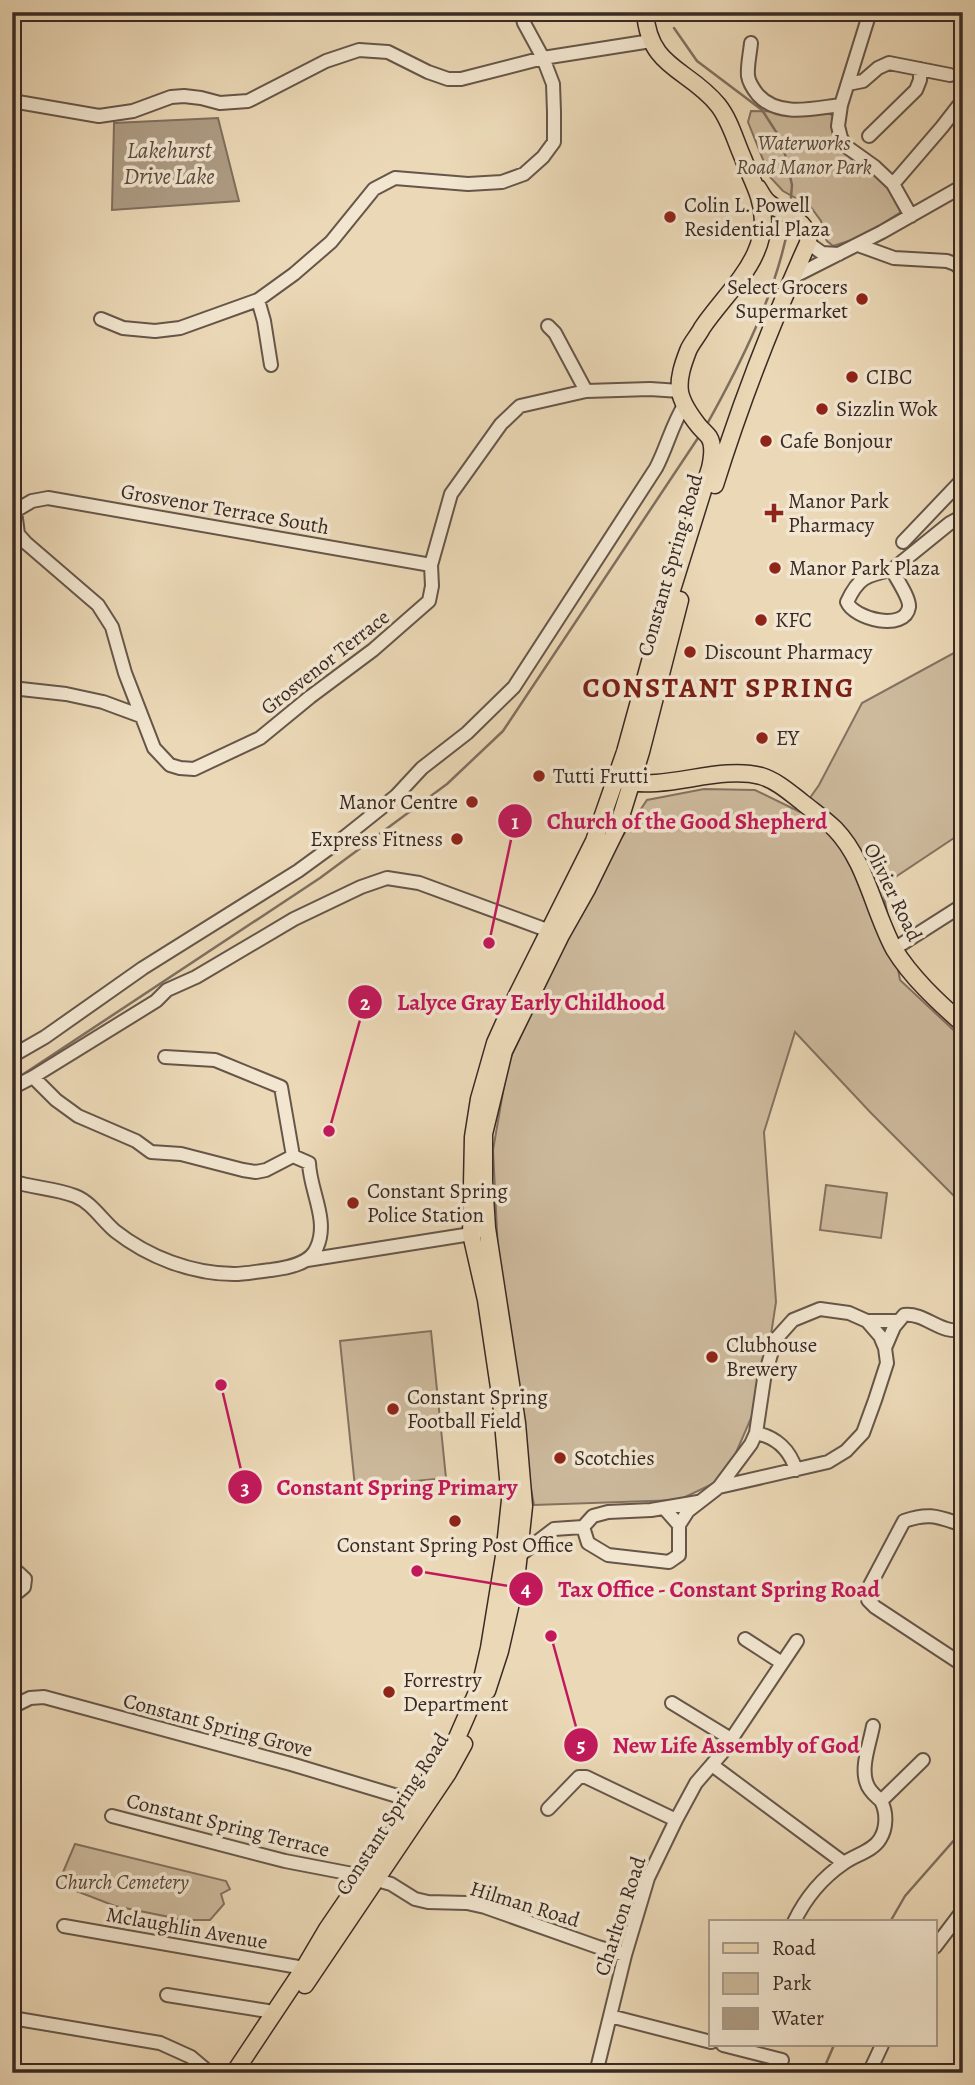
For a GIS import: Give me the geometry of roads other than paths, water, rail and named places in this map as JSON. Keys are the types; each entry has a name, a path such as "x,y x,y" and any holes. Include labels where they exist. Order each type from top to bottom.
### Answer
{"main road":[{"path":"645,12 651,41 658,54 670,66 703,89 726,117 761,206 760,245"},
{"path":"750,174 766,201 800,222 807,231 808,243"},
{"path":"769,331 724,433 718,437 704,432 683,398 681,373 689,347 711,314 751,264 774,211 785,214"},
{"name":"Constant Spring Road","path":"624,781 734,427 769,331 808,243"},
{"name":"Constant Spring Road","path":"247,2073 414,1801 456,1740 481,1683 508,1534 510,1500 501,1401 486,1300 471,1234 473,1137 479,1099 495,1042 555,933 587,889 618,826 624,781 710,468 712,457 704,432"},
{"name":"Olivier Road","path":"624,781 642,784 743,774 760,776 777,783 836,830 860,870 894,949 916,977 963,1024"},
{"name":"Constant Spring Road","path":"234,2073 327,1929 448,1773 481,1708 500,1651 516,1581 524,1506 517,1423 487,1227 484,1134 504,1051 555,933"}],"street":[{"path":"101,318 123,328 156,331 180,328 258,300 331,242 374,190 395,178 468,184 502,181 524,174 543,157 554,142 553,84 543,58 523,23 521,12"},
{"path":"870,12 841,105 838,126 847,147 876,167 893,184 911,216"},
{"path":"12,101 99,116 134,111 172,97 184,96 220,103 248,101 326,61 359,50 387,52 448,79 474,76 543,58 651,41"},
{"path":"751,43 748,78 753,89 772,106 785,110 841,105"},
{"path":"848,85 863,81 878,68 889,63 950,75"},
{"path":"869,136 916,90 920,69"},
{"path":"893,184 963,100"},
{"path":"793,278 963,187"},
{"path":"808,243 822,253 839,254"},
{"path":"858,245 894,258 947,261 963,270"},
{"path":"258,300 271,365"},
{"path":"548,326 555,333 586,391"},
{"name":"Grosvenor Terrace","path":"14,511 18,534 98,605 112,627 125,673 154,748 170,765 194,769 260,738 373,650 429,601 432,586 431,565 451,494 501,424 520,406 586,391 650,389 683,398"},
{"path":"12,1056 45,1037 143,968 298,871 396,796 422,768 467,733 513,687 656,468 665,452 683,398"},
{"path":"903,542 963,479"},
{"name":"Grosvenor Terrace South","path":"14,511 32,501 48,498 431,565"},
{"path":"892,570 908,601 906,612 894,620 884,621 873,620 849,607 847,602 858,582 870,574 892,570 950,523 963,516"},
{"path":"12,688 66,694 103,702 141,716"},
{"path":"12,1088 156,1001 167,990 196,977 312,910 387,878 419,883 555,933"},
{"path":"894,949 963,905"},
{"path":"166,1057 215,1060 281,1087 293,1156"},
{"path":"33,1077 56,1100 78,1115 151,1152 181,1154 256,1172 266,1170 293,1156"},
{"path":"293,1156 309,1163 319,1211 321,1228 317,1249 307,1259"},
{"path":"12,1181 76,1196 116,1231 143,1249 173,1263 205,1272 235,1274 284,1269 307,1259 471,1234 487,1227"},
{"path":"583,1527 588,1543 608,1555 669,1562 679,1555 679,1525 688,1511 719,1487 751,1444 756,1433 764,1379 775,1340 793,1320 820,1309 849,1313 867,1321 898,1321"},
{"path":"885,1348 898,1321 904,1315 918,1316 947,1329 963,1329"},
{"path":"719,1487 828,1462 846,1451 863,1433 887,1363 880,1336 867,1321"},
{"path":"756,1433 767,1435 790,1452 796,1470"},
{"path":"520,1555 554,1529 583,1527 593,1516 698,1502"},
{"path":"664,1508 679,1525"},
{"path":"963,1525 921,1515 904,1521 868,1589 868,1600 963,1665"},
{"path":"12,1567 25,1579 24,1587 18,1592 12,1592"},
{"path":"745,1639 782,1663"},
{"name":"Charlton Road","path":"596,2073 625,1955 648,1878 696,1783 731,1739 797,1641"},
{"name":"Constant Spring Grove","path":"12,1707 30,1698 44,1697 291,1764 414,1801"},
{"path":"672,1703 731,1739"},
{"path":"795,1920 817,1886 844,1863 880,1839 885,1809 867,1786 865,1778 873,1727"},
{"path":"881,1801 923,1760"},
{"path":"712,1765 844,1863"},
{"path":"548,1809 579,1777 586,1777 676,1820"},
{"name":"Constant Spring Terrace","path":"112,1816 285,1861 369,1878"},
{"name":"Hilman Road","path":"369,1878 391,1884 415,1899 485,1907 625,1955"},
{"path":"936,1946 963,1910"},
{"name":"Mclaughlin Avenue","path":"64,1926 304,1968"},
{"path":"167,1995 274,2012"},
{"path":"610,2016 709,2041"},
{"path":"12,2018 160,2043 191,2057 210,2073"},
{"path":"727,2046 782,2060"},
{"path":"869,2073 882,2046"}],"water":[{"name":"Lakehurst Drive Lake","path":"218,118 239,201 112,210 114,123"}],"waterway":[{"path":"674,28 697,61 762,110 782,141 792,185 790,209"},
{"path":"706,426 756,328 775,276 789,223"},
{"path":"13,1081 320,878 447,784 503,731 700,435"},
{"path":"891,1920 905,1896 963,1830"},
{"path":"822,2073 834,2046"}],"place":[{"name":"Colin L. Powell Residential Plaza","path":"670,217"},
{"name":"Select Grocers Supermarket","path":"862,299"},
{"name":"CIBC","path":"852,377"},
{"name":"Sizzlin Wok","path":"822,409"},
{"name":"Cafe Bonjour","path":"766,441"},
{"name":"Manor Park Pharmacy","path":"774,513"},
{"name":"Manor Park Plaza","path":"775,568"},
{"name":"KFC","path":"761,620"},
{"name":"Discount Pharmacy","path":"690,652"},
{"name":"EY","path":"762,738"},
{"name":"Tutti Frutti","path":"539,776"},
{"name":"Manor Centre","path":"472,802"},
{"name":"Express Fitness","path":"457,839"},
{"name":"Church of the Good Shepherd","path":"489,943"},
{"name":"Lalyce Gray Early Childhood","path":"329,1131"},
{"name":"Constant Spring Police Station","path":"353,1203"},
{"name":"Clubhouse Brewery","path":"712,1357"},
{"name":"Constant Spring Primary","path":"221,1385"},
{"name":"Constant Spring Football Field","path":"393,1409"},
{"name":"Scotchies","path":"560,1458"},
{"name":"Constant Spring Post Office","path":"455,1521"},
{"name":"Tax Office - Constant Spring Road","path":"417,1571"},
{"name":"New Life Assembly of God","path":"551,1636"},
{"name":"Forrestry Department","path":"389,1692"}],"district":[{"name":"CONSTANT SPRING","path":"719,688"}],"park label":[{"name":"Waterworks Road Manor Park","path":"804,155"},
{"name":"Church Cemetery","path":"122,1882"}]}
